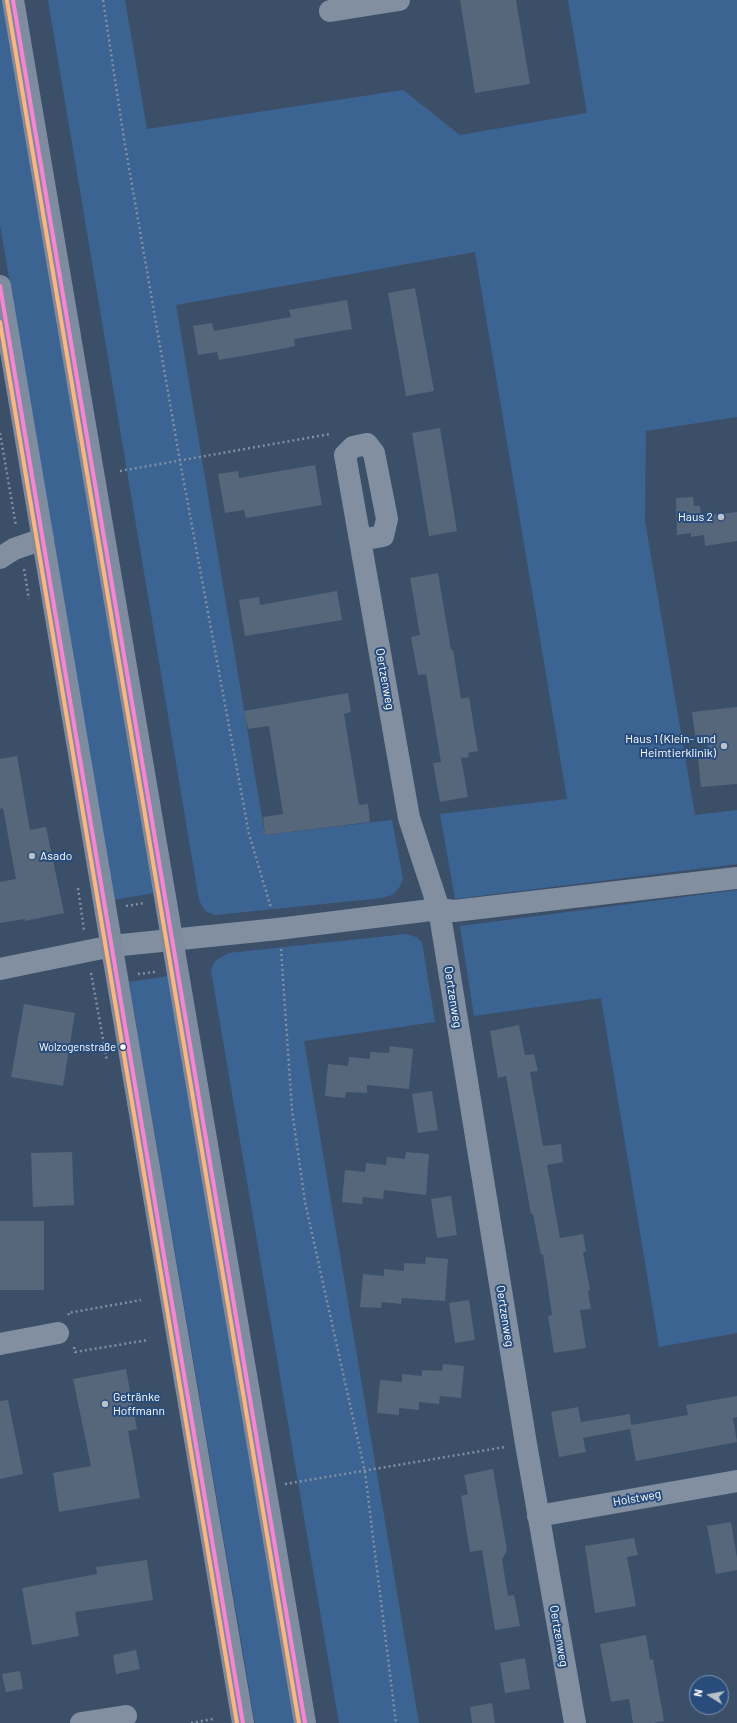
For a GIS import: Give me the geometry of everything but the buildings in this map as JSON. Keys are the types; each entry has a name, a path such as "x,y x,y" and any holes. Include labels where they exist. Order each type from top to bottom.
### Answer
{"main road":[{"path":"13,0 305,1723"},
{"path":"0,286 243,1723"}],"street":[{"path":"330,11 399,0"},
{"path":"0,558 14,549 43,539"},
{"name":"Oertzenweg","path":"360,540 409,818 439,909 538,1516 575,1723"},
{"path":"0,969 112,946 286,928 439,909 454,911 737,878"},
{"path":"0,1344 67,1332"},
{"name":"Holstweg","path":"538,1516 737,1481"},
{"path":"81,1723 126,1716"}],"path":[{"path":"103,0 125,147 180,461 249,834 273,915"},
{"path":"0,433 11,501"},
{"path":"120,471 330,434"},
{"path":"122,907 149,903"},
{"path":"280,944 292,1110 305,1202 365,1472 396,1723"},
{"path":"134,975 161,971"},
{"path":"141,1300 68,1313 67,1332 75,1352 148,1340"},
{"path":"265,1487 365,1472 512,1446"},
{"path":"191,1723 213,1719"}],"shaded area":[{"path":"0,0 3,0 153,893 114,900 0,225"},
{"path":"48,0 125,0 147,129 403,90 460,135 587,113 568,0 737,0 737,417 646,431 645,521 695,815 737,810 737,864 455,899 440,814 567,799 475,252 176,305 265,835 392,820 403,879 399,888 392,895 382,898 215,915 205,911 199,900"},
{"path":"737,890 737,1333 659,1347 601,998 474,1016 460,926"},
{"path":"407,934 416,937 422,942 435,1022 304,1041 419,1723 339,1723 211,970 215,961 228,953"},
{"path":"168,976 294,1723 255,1723 129,982"}],"transit line":[{"path":"13,0 305,1723"},
{"path":"7,1 299,1723"},
{"path":"0,286 243,1723"},
{"path":"0,322 237,1723"}],"place":[{"name":"Haus 2","path":"721,517"},
{"name":"Haus 1 (Klein- und Heimtierklinik)","path":"724,746"},
{"name":"Asado","path":"32,856"},
{"name":"Wolzogenstraße","path":"123,1047"},
{"name":"Getränke Hoffmann","path":"105,1404"}]}
